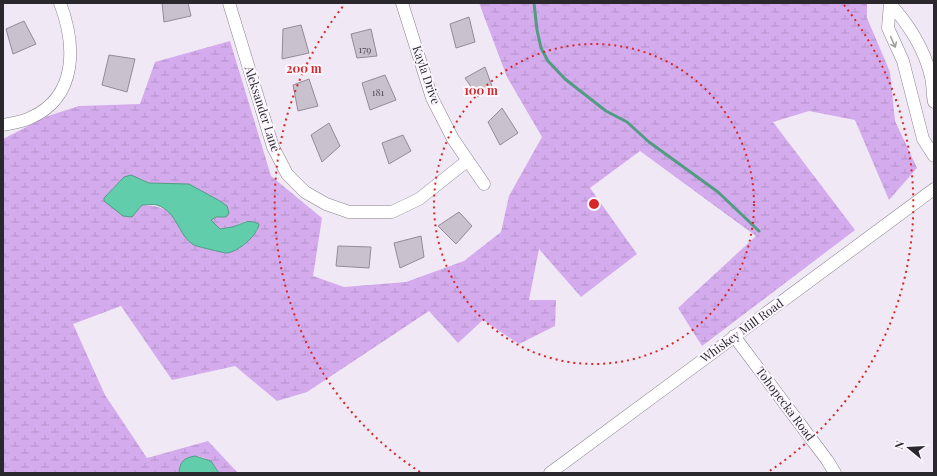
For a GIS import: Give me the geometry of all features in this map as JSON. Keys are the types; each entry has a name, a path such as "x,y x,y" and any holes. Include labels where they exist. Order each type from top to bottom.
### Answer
{"street":[{"path":"3,125 29,118 47,108 56,100 61,92 71,60 71,44 60,3"},
{"name":"Aleksander Lane","path":"230,3 273,147 287,174 305,192 326,204 349,212 392,212 419,199 467,160"},
{"name":"Kayla Drive","path":"402,3 432,98 453,139 484,184"},
{"path":"890,3 908,26 926,61 932,78 934,102"},
{"path":"890,3 888,28 904,61 922,138 934,156"},
{"name":"Whiskey Mill Road","path":"550,473 934,189"},
{"name":"Tohopecka Road","path":"734,336 835,473"}],"green space":[{"path":"479,3 867,3 867,18 890,72 895,121 917,168 889,200 855,120 809,111 773,122 855,230 702,346 678,308 756,236 640,151 590,188 637,254 581,297 539,249 529,300 556,300 555,326 519,344 483,320 458,343 429,311 307,392 277,401 235,366 172,380 121,306 73,324 105,395 147,458 208,441 238,473 219,473 210,461 195,456 180,467 179,473 3,473 3,139 48,116 79,106 140,104 155,62 230,41 271,176 322,218 313,276 344,287 406,282 464,261 501,232 509,196 542,137 507,77","holes":["131,175 149,183 189,184 226,217 216,217 211,220 219,229 234,227 245,221 258,230 245,244 226,253 199,247 190,242 186,238 174,216 162,208 142,205 136,213 104,198 119,182"]}],"shaded area":[{"path":"131,175 149,183 189,184 220,201 227,206 229,213 226,217 216,217 211,220 220,229 248,222 259,224 258,228 251,238 241,247 226,253 194,245 184,236 174,218 164,208 157,205 142,205 132,217 123,216 104,201 104,198 124,177"},
{"path":"195,456 211,461 219,473 179,473 181,463 185,459"}],"building":[{"path":"162,3 188,3 191,16 164,22"},
{"path":"469,17 475,42 456,48 450,24"},
{"path":"24,21 36,44 13,54 6,29"},
{"path":"301,25 309,53 282,59 283,29"},
{"path":"371,29 377,56 357,58 351,34"},
{"path":"109,55 135,59 127,92 102,85"},
{"path":"485,67 493,89 478,97 465,78"},
{"path":"385,75 396,100 370,110 362,83"},
{"path":"309,79 318,106 298,111 293,85"},
{"path":"502,108 518,133 500,145 488,122"},
{"path":"329,123 340,146 322,162 311,135"},
{"path":"403,135 411,151 389,164 382,143"},
{"path":"459,212 472,226 456,244 438,226"},
{"path":"421,236 424,257 400,268 394,243"},
{"path":"338,246 371,247 369,268 336,266"}],"waterway":[{"path":"534,3 541,48 548,61 565,79 606,111 627,122 649,142 718,192 759,231"}]}
